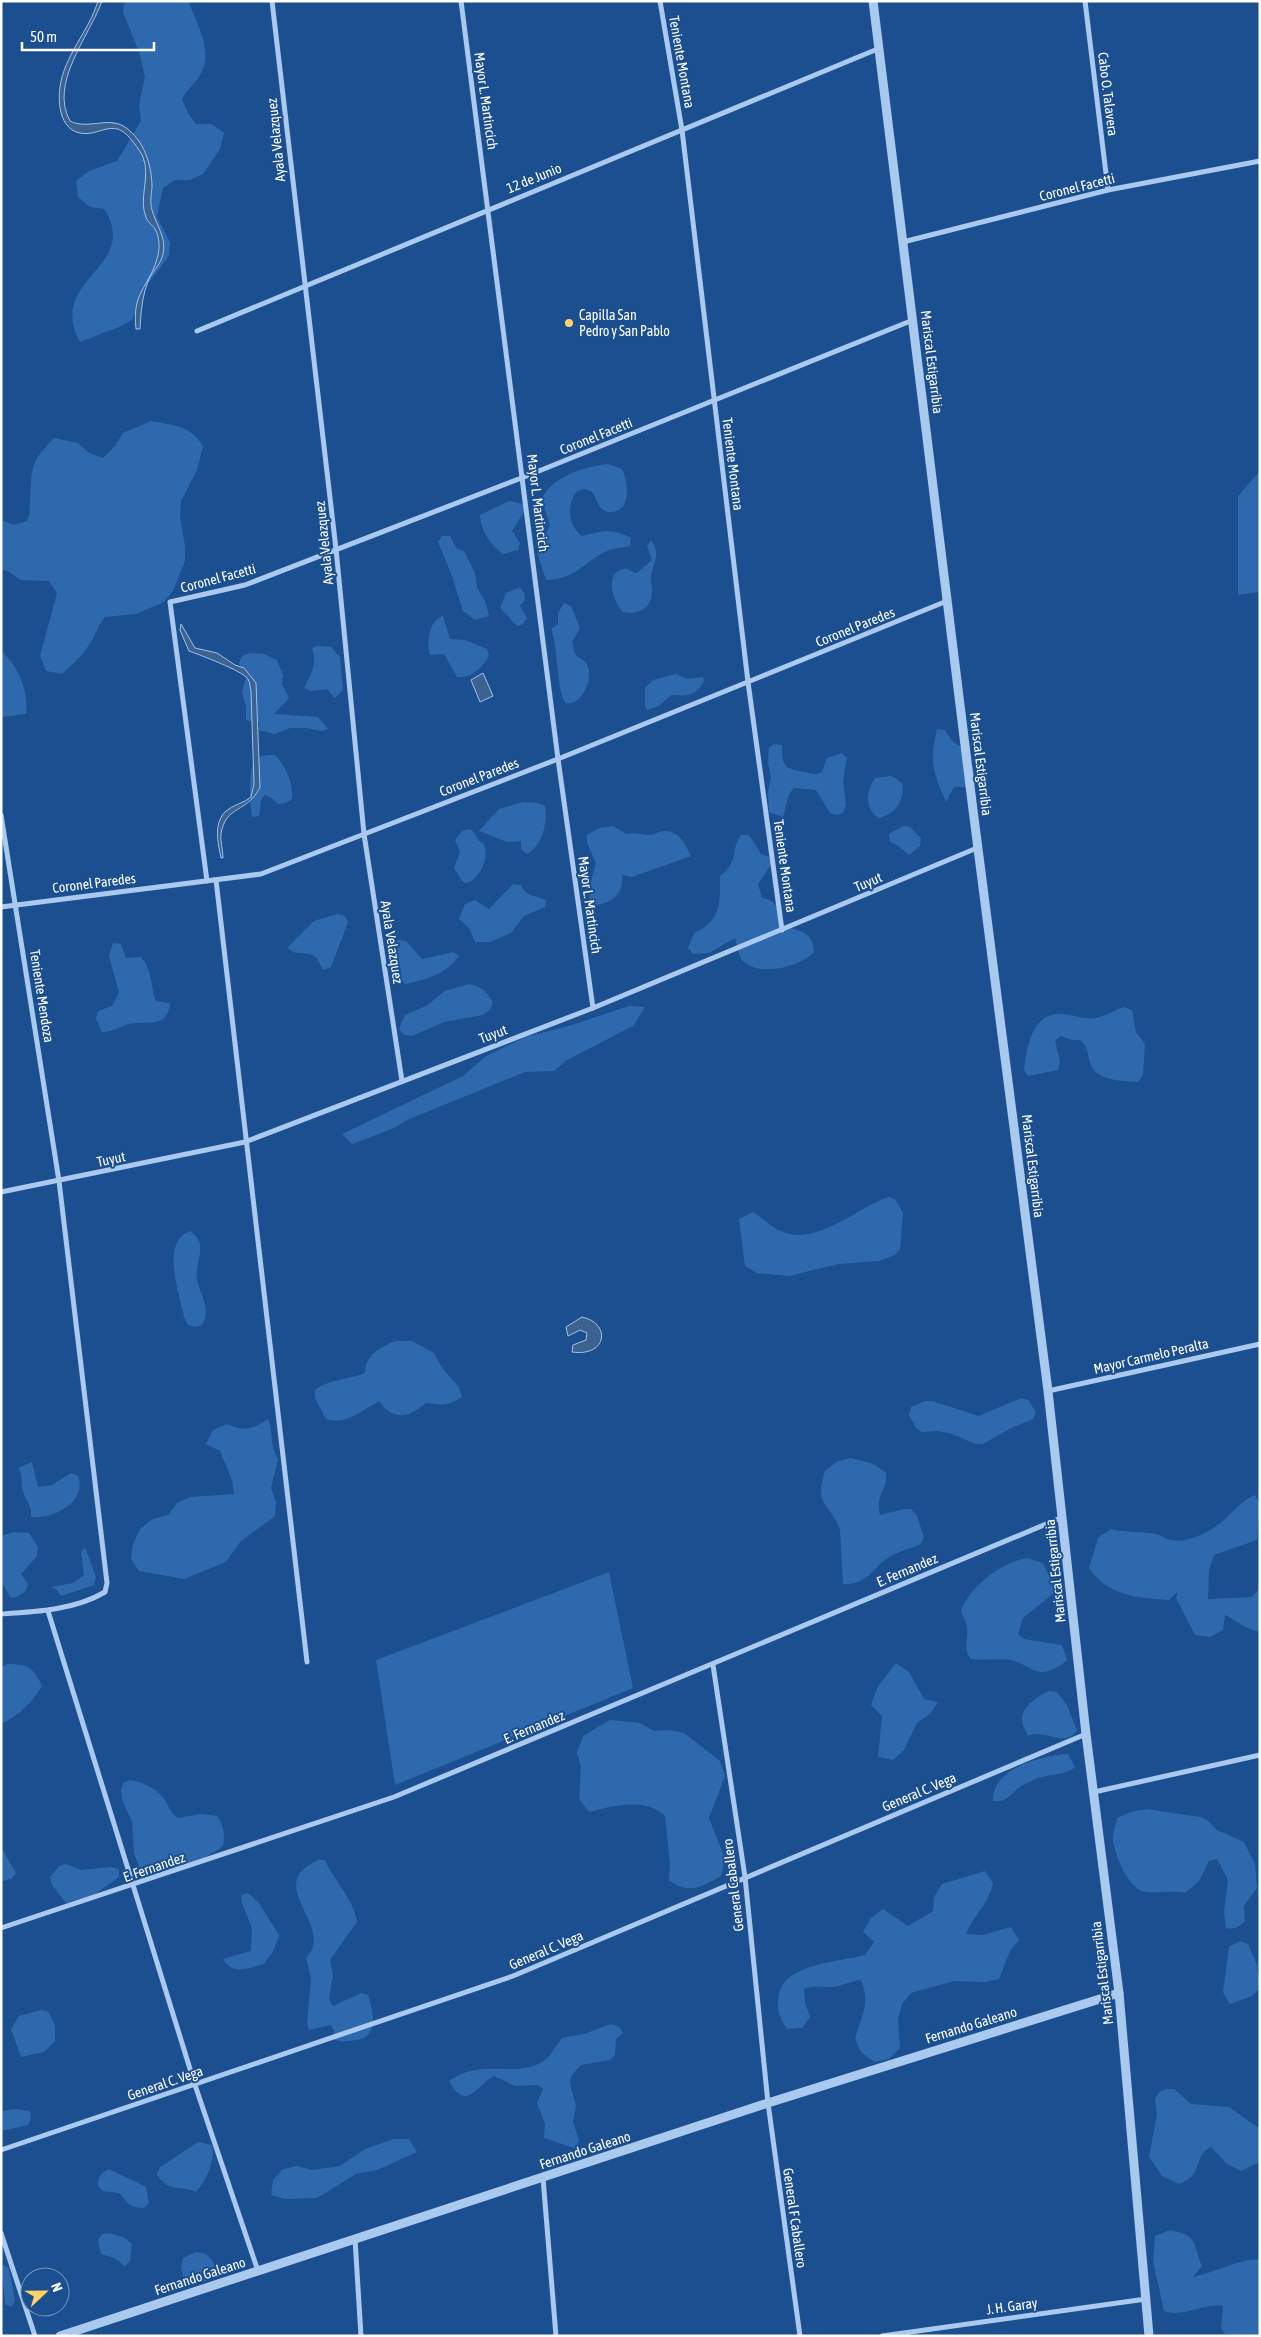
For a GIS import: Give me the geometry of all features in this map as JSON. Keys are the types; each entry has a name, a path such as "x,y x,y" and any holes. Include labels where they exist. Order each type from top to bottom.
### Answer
{"street":[{"name":"Ayala Velazquez","path":"272,1 336,549 364,834 402,1081"},
{"name":"Mayor L. Martincich","path":"461,1 524,477 558,759 593,1008"},
{"name":"Teniente Montana","path":"660,1 682,130 748,682 782,930"},
{"name":"Mariscal Estigarribia","path":"873,1 977,848 1063,1517 1086,1734 1119,1993 1149,2336"},
{"name":"Cabo O. Talavera","path":"1085,1 1108,190"},
{"name":"12 de Junio","path":"197,331 880,48"},
{"name":"Coronel Facetti","path":"902,242 1108,190 1260,161"},
{"name":"Coronel Facetti","path":"206,881 170,602 245,585 524,477 913,320"},
{"name":"Coronel Paredes","path":"1,907 261,874 558,759 947,601"},
{"name":"Teniente Mendoza","path":"1,815 17,904 59,1181 107,1583 105,1592 97,1597 48,1611 1,1614"},
{"name":"Tuyut","path":"1,1192 245,1142 593,1008 977,848"},
{"path":"216,880 307,1662"},
{"name":"Mayor Carmelo Peralta","path":"1048,1391 1260,1344"},
{"name":"E. Fernandez","path":"1,1928 394,1798 1063,1517"},
{"path":"48,1611 195,2085 258,2271"},
{"name":"General Caballero","path":"713,1665 745,1877 768,2103"},
{"name":"General C. Vega","path":"1,2150 513,1976 1086,1734"},
{"path":"1094,1792 1260,1755"},
{"name":"Fernando Galeano","path":"60,2336 768,2103 1119,1993"},
{"name":"General F Caballero","path":"768,2103 800,2336"},
{"path":"543,2178 556,2336"},
{"path":"1,2233 35,2336"},
{"path":"354,2238 361,2336"},
{"name":"J. H. Garay","path":"882,2336 1146,2299"}],"shaded area":[{"path":"98,1 102,1 67,76 64,91 65,106 70,121 84,124 112,123 125,127 132,132 146,154 152,179 151,207 164,242 164,248 161,260 150,277 145,290 140,329 136,329 136,306 153,269 159,248 157,232 147,219 144,210 146,172 143,157 137,146 125,133 118,129 107,129 92,133 74,131 68,127 61,113 59,96 62,76"},
{"path":"127,1 188,1 203,39 205,59 199,77 182,99 188,113 196,124 212,124 224,133 220,149 203,174 190,180 175,180 163,188 157,217 170,242 169,256 143,290 132,320 80,342 73,321 74,303 82,288 104,260 111,245 112,229 104,209 90,207 78,197 76,181 89,171 117,161 141,121 139,106 145,77 139,52 123,12 124,4"},
{"path":"151,421 180,427 192,434 203,446 197,470 181,501 180,518 185,546 185,561 173,591 164,602 136,614 105,617 86,649 66,671 62,674 46,671 40,656 57,593 49,581 20,580 8,571 1,570 1,520 14,525 27,521 33,467 40,454 54,438 78,443 89,453 103,458 115,446 123,433"},
{"path":"608,464 622,469 624,474 627,495 623,507 606,512 602,509 591,491 584,489 577,491 573,497 570,509 571,521 577,532 582,536 601,532 618,533 631,538 630,546 606,551 571,574 546,580 537,552 550,525 543,504 543,496 555,483 571,473"},
{"path":"1260,471 1260,592 1238,595 1238,496"},
{"path":"509,501 523,504 524,512 512,531 520,543 518,550 503,554 487,537 482,527 480,515"},
{"path":"442,536 450,536 457,549 464,551 475,573 477,588 485,601 489,616 475,620 463,611 452,576 438,542"},
{"path":"651,540 656,550 656,559 651,579 652,596 644,609 634,613 623,612 616,602 612,589 614,576 623,569 629,569 637,573 652,560 647,546"},
{"path":"520,587 524,593 525,600 520,606 527,618 523,624 517,626 500,608 506,593"},
{"path":"564,603 571,606 580,628 572,642 574,652 586,662 589,670 586,689 572,703 566,703 561,691 552,632 552,628 558,624 558,613"},
{"path":"443,616 450,639 465,640 487,649 489,656 480,668 472,674 457,677 444,654 430,655 430,632 434,622"},
{"path":"181,624 195,648 217,653 235,665 244,668 256,683 260,787 249,801 227,818 223,825 221,837 223,858 221,858 218,840 219,821 226,811 251,797 254,784 250,685 248,679 238,672 189,651 180,630"},
{"path":"315,646 331,647 340,657 343,690 335,698 327,689 311,691 304,688 314,665 312,649"},
{"path":"1,651 17,671 21,680 26,697 26,714 1,717"},
{"path":"249,653 264,654 277,660 283,675 282,684 289,698 274,714 318,717 328,729 322,731 290,728 275,734 258,730 260,723 246,720 246,706 242,692 246,677 239,663 242,656"},
{"path":"483,673 493,696 480,702 471,680"},
{"path":"676,674 687,679 703,677 704,681 694,693 671,695 659,706 647,710 645,706 645,688 653,680"},
{"path":"937,729 945,730 952,740 967,753 975,776 975,784 969,787 954,787 946,802 935,774 933,759"},
{"path":"775,744 782,745 783,761 788,767 796,771 817,774 822,772 827,758 842,753 847,758 843,781 846,805 843,813 837,815 830,813 816,790 794,788 789,794 783,817 769,812 768,791 771,777 768,763 769,747"},
{"path":"275,755 288,775 292,787 292,799 286,803 278,804 265,795 261,800 259,816 252,817 250,785 252,768 259,757"},
{"path":"891,776 903,785 902,797 894,810 879,818 871,810 868,794 875,778"},
{"path":"523,802 538,803 545,806 546,813 545,827 540,840 537,846 527,854 521,849 521,841 507,842 479,831 499,809"},
{"path":"613,826 626,834 649,835 669,831 681,839 691,856 632,877 622,875 621,887 616,896 607,902 595,905 589,900 590,885 596,863 587,843 587,835 599,828"},
{"path":"903,826 910,827 921,838 920,846 909,855 890,842 889,834"},
{"path":"469,829 483,843 486,854 480,872 472,881 467,883 463,882 454,868 460,852 455,840 462,831"},
{"path":"741,835 749,835 761,854 775,859 758,884 762,898 768,899 775,904 783,926 804,933 811,940 814,952 799,962 789,966 768,969 749,965 742,960 735,938 709,953 693,954 688,948 694,933 710,923 715,916 720,894 720,876 733,860"},
{"path":"513,884 521,885 528,894 546,900 545,907 524,916 511,933 490,942 475,942 469,928 459,919 465,904 475,900 489,909"},
{"path":"337,914 345,916 348,922 331,967 323,970 315,956 293,952 287,948 314,921"},
{"path":"398,940 406,941 422,959 453,952 459,956 436,975 406,984 397,977 393,968 393,946"},
{"path":"113,943 121,944 126,958 141,957 145,962 156,1001 170,1003 165,1017 155,1022 129,1024 102,1032 96,1019 98,1011 112,1006 119,993 109,956"},
{"path":"469,984 484,990 493,1003 483,1015 444,1022 412,1036 404,1035 399,1029 405,1015 426,1006 445,991"},
{"path":"629,1006 645,1007 633,1026 567,1060 554,1071 525,1072 352,1144 342,1134 463,1076 486,1056 526,1037 572,1025"},
{"path":"1124,1007 1132,1010 1136,1032 1145,1044 1143,1075 1138,1082 1111,1079 1099,1074 1091,1065 1086,1048 1080,1040 1072,1040 1061,1036 1055,1040 1060,1062 1058,1070 1028,1076 1024,1070 1027,1051 1033,1032 1045,1018 1053,1014 1064,1014 1083,1018 1095,1018"},
{"path":"888,1197 895,1199 903,1213 900,1249 895,1255 879,1261 838,1264 789,1276 757,1273 745,1266 739,1219 753,1212 780,1231 802,1235 827,1228"},
{"path":"191,1231 200,1244 197,1279 206,1308 205,1319 202,1325 195,1327 188,1325 184,1317 174,1270 176,1246 181,1237"},
{"path":"582,1317 591,1320 598,1326 601,1332 601,1339 599,1345 593,1349 584,1352 572,1352 573,1345 586,1340 587,1333 580,1330 568,1336 566,1327"},
{"path":"395,1341 412,1341 434,1353 442,1368 459,1387 462,1397 444,1404 426,1403 413,1412 402,1415 393,1414 379,1401 347,1419 333,1421 326,1419 315,1398 315,1390 320,1386 365,1373 368,1361 374,1352"},
{"path":"1021,1398 1028,1400 1036,1412 1033,1419 1011,1428 983,1444 975,1444 953,1434 937,1431 922,1432 916,1428 909,1415 911,1407 925,1401 932,1401 979,1416"},
{"path":"268,1419 273,1448 278,1459 271,1488 276,1502 275,1516 240,1542 226,1562 184,1579 139,1571 131,1559 133,1544 140,1529 153,1519 168,1515 177,1503 190,1497 234,1494 232,1480 220,1451 206,1444 213,1430 227,1424 243,1429 248,1428"},
{"path":"851,1458 874,1464 886,1473 885,1484 879,1501 880,1515 911,1509 917,1516 924,1537 921,1544 889,1557 863,1580 851,1584 843,1584 840,1530 824,1504 821,1492 825,1471 838,1461"},
{"path":"32,1462 38,1487 52,1485 71,1473 78,1476 80,1485 73,1501 58,1512 40,1517 31,1517 18,1468"},
{"path":"1255,1495 1260,1504 1257,1540 1214,1555 1209,1570 1208,1599 1252,1597 1260,1588 1260,1632 1246,1627 1225,1615 1223,1630 1210,1637 1195,1635 1176,1598 1178,1591 1169,1600 1124,1594 1105,1585 1089,1568 1098,1538 1111,1529 1156,1534 1177,1541 1191,1539 1218,1525 1242,1503"},
{"path":"13,1532 29,1533 38,1547 37,1556 21,1574 28,1584 26,1589 14,1598 10,1597 1,1581 1,1536"},
{"path":"85,1547 96,1577 94,1585 61,1596 57,1590 51,1587 73,1583 84,1575 81,1553"},
{"path":"1027,1558 1043,1563 1053,1585 1054,1593 1023,1618 1018,1634 1024,1639 1062,1645 1067,1660 1051,1670 1040,1672 1011,1660 971,1659 966,1647 967,1627 961,1611 965,1602 979,1585 997,1570"},
{"path":"609,1572 633,1688 395,1785 376,1660"},
{"path":"896,1663 909,1672 924,1699 938,1702 930,1714 917,1723 904,1750 893,1760 878,1757 882,1716 871,1705 877,1688"},
{"path":"7,1664 29,1668 36,1675 42,1686 24,1708 1,1724 1,1667"},
{"path":"1049,1691 1057,1692 1067,1705 1077,1730 1067,1738 1041,1734 1028,1736 1023,1726 1022,1715 1027,1706 1040,1695"},
{"path":"610,1720 640,1723 654,1731 670,1730 684,1733 720,1761 725,1776 709,1818 725,1859 721,1876 695,1888 676,1885 669,1880 670,1864 665,1816 657,1810 638,1805 608,1807 589,1812 579,1799 581,1767 577,1753 583,1736"},
{"path":"1068,1754 1075,1767 1060,1774 1039,1778 1021,1786 1002,1801 993,1801 995,1789 1009,1772 1045,1757"},
{"path":"130,1780 140,1782 157,1792 178,1818 200,1814 217,1816 223,1830 223,1846 205,1858 171,1870 149,1871 139,1867 134,1853 132,1822 122,1799 121,1790 123,1783"},
{"path":"1147,1809 1200,1817 1207,1820 1217,1830 1244,1842 1255,1864 1257,1888 1244,1906 1245,1921 1241,1925 1229,1929 1226,1928 1224,1912 1228,1880 1217,1859 1209,1861 1199,1881 1185,1893 1142,1891 1127,1877 1116,1854 1113,1841 1117,1818 1131,1812"},
{"path":"1,1847 16,1873 12,1878 1,1882"},
{"path":"318,1860 325,1860 348,1898 357,1922 330,1960 333,1975 329,1999 333,2006 361,1993 368,1995 373,2015 372,2029 364,2038 356,2040 344,2041 333,2039 334,2031 331,2025 309,2030 307,2023 311,1979 306,1958 313,1945 313,1932 297,1894 296,1882 302,1870"},
{"path":"66,1864 81,1870 111,1867 119,1869 119,1877 94,1895 66,1903 52,1885 50,1877 59,1866"},
{"path":"985,1871 993,1883 991,1890 966,1934 983,1935 1011,1927 1019,1940 1010,1951 999,1979 985,1982 954,1981 911,1993 902,2004 898,2019 900,2048 889,2059 874,2062 861,2052 855,2039 865,2003 864,1988 861,1980 840,1986 804,1989 805,2003 810,2017 802,2028 787,2029 779,2013 778,1999 784,1984 792,1976 815,1966 865,1955 874,1942 863,1932 871,1918 883,1909 908,1926 933,1911 934,1897 942,1884"},
{"path":"248,1893 259,1903 279,1935 274,1950 264,1964 247,1969 236,1969 231,1968 223,1959 251,1951 252,1928 242,1903 241,1895"},
{"path":"1240,1941 1248,1944 1257,1965 1260,1988 1252,1996 1230,2004 1223,1992 1229,1947"},
{"path":"41,2010 49,2012 55,2026 55,2041 44,2052 21,2057 11,2029 19,2016"},
{"path":"611,2024 619,2027 623,2033 616,2039 615,2055 610,2060 581,2065 571,2076 570,2083 576,2106 573,2122 579,2141 574,2148 544,2138 545,2124 537,2103 543,2089 538,2085 515,2086 494,2076 466,2096 461,2095 455,2090 449,2081 461,2074 473,2071 532,2066 548,2058 562,2038 584,2034"},
{"path":"1166,2089 1174,2089 1191,2104 1229,2107 1260,2129 1260,2162 1241,2171 1227,2164 1211,2147 1201,2156 1196,2171 1187,2180 1179,2184 1162,2176 1149,2157 1157,2114 1155,2099 1159,2092"},
{"path":"15,2109 30,2111 31,2118 28,2125 1,2131 1,2111"},
{"path":"394,2139 409,2139 417,2152 377,2170 356,2174 317,2198 285,2199 271,2195 273,2180 283,2169 297,2166 312,2170 340,2166 365,2149"},
{"path":"198,2142 212,2145 213,2151 207,2176 200,2187 196,2192 165,2184 157,2174 160,2167"},
{"path":"109,2169 146,2187 149,2203 144,2208 134,2207 119,2193 103,2191 98,2186 98,2180 103,2172"},
{"path":"1170,2230 1186,2235 1193,2241 1202,2266 1193,2277 1234,2264 1260,2259 1260,2336 1225,2334 1221,2328 1223,2306 1208,2306 1178,2313 1164,2311 1153,2261 1155,2236"},
{"path":"110,2233 125,2238 132,2244 130,2261 125,2266 114,2258 101,2254 98,2240 102,2234"},
{"path":"196,2252 205,2254 212,2260 215,2268 214,2278 203,2282 203,2277 184,2281 181,2267 183,2258"},
{"path":"1,2264 9,2268 15,2300 12,2307 5,2304"}],"place":[{"name":"Capilla San Pedro y San Pablo","path":"569,323"}]}
